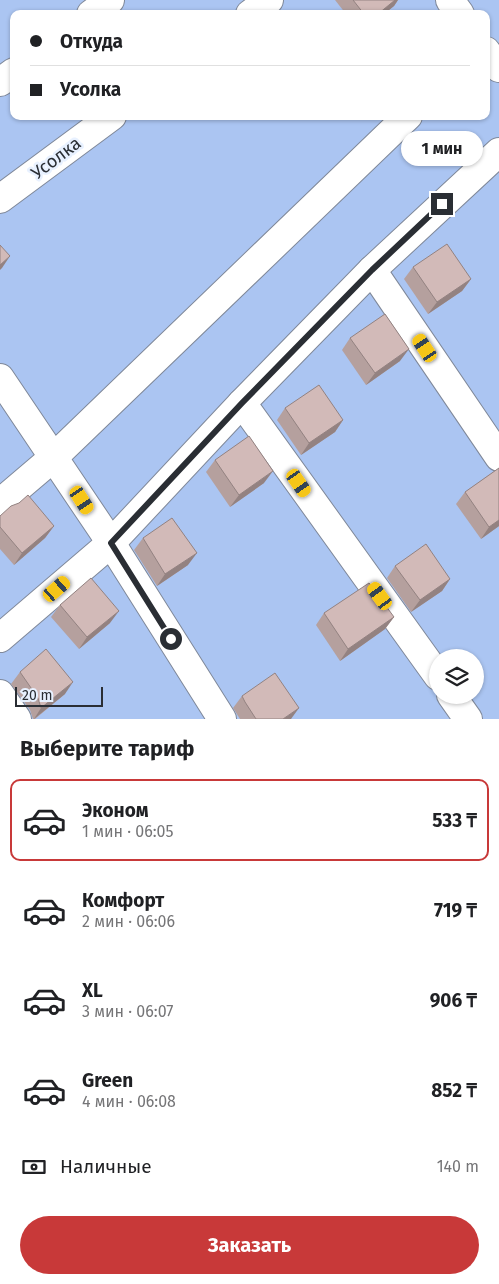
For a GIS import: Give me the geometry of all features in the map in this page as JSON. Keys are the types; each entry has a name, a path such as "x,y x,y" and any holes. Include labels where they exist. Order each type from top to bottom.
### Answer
{"main road":[{"path":"96,10 110,0"},
{"path":"255,10 269,0"},
{"path":"490,56 499,68"},
{"name":"Усолка","path":"0,199 107,120"},
{"path":"0,503 54,457 404,120"},
{"path":"0,638 111,543 242,403 372,270 499,152"},
{"path":"372,270 499,457"},
{"path":"0,378 111,543 222,719"},
{"path":"242,403 429,663"},
{"path":"0,694 17,719"},
{"path":"457,704 468,719"}],"shaded area":[{"path":"0,0 499,0 499,719 0,719"}],"building":[{"path":"353,0 395,0 383,10 361,10"},
{"path":"447,244 471,279 437,302 413,267"},
{"path":"0,245 10,256 0,265"},
{"path":"385,314 409,349 375,373 350,338"},
{"path":"319,385 343,420 309,443 285,408"},
{"path":"249,436 273,471 239,495 215,460"},
{"path":"499,468 499,520 489,527 465,492"},
{"path":"28,495 54,526 22,553 0,527 0,516"},
{"path":"172,518 197,553 165,574 143,538"},
{"path":"426,544 450,579 420,600 395,566"},
{"path":"91,578 119,611 87,637 60,605"},
{"path":"369,583 394,617 348,649 324,613"},
{"path":"46,649 73,682 41,708 38,698 20,672"},
{"path":"275,673 299,708 283,719 256,719 242,696"}],"route":[{"path":"171,639 111,543 242,403 372,270 442,204"}]}
